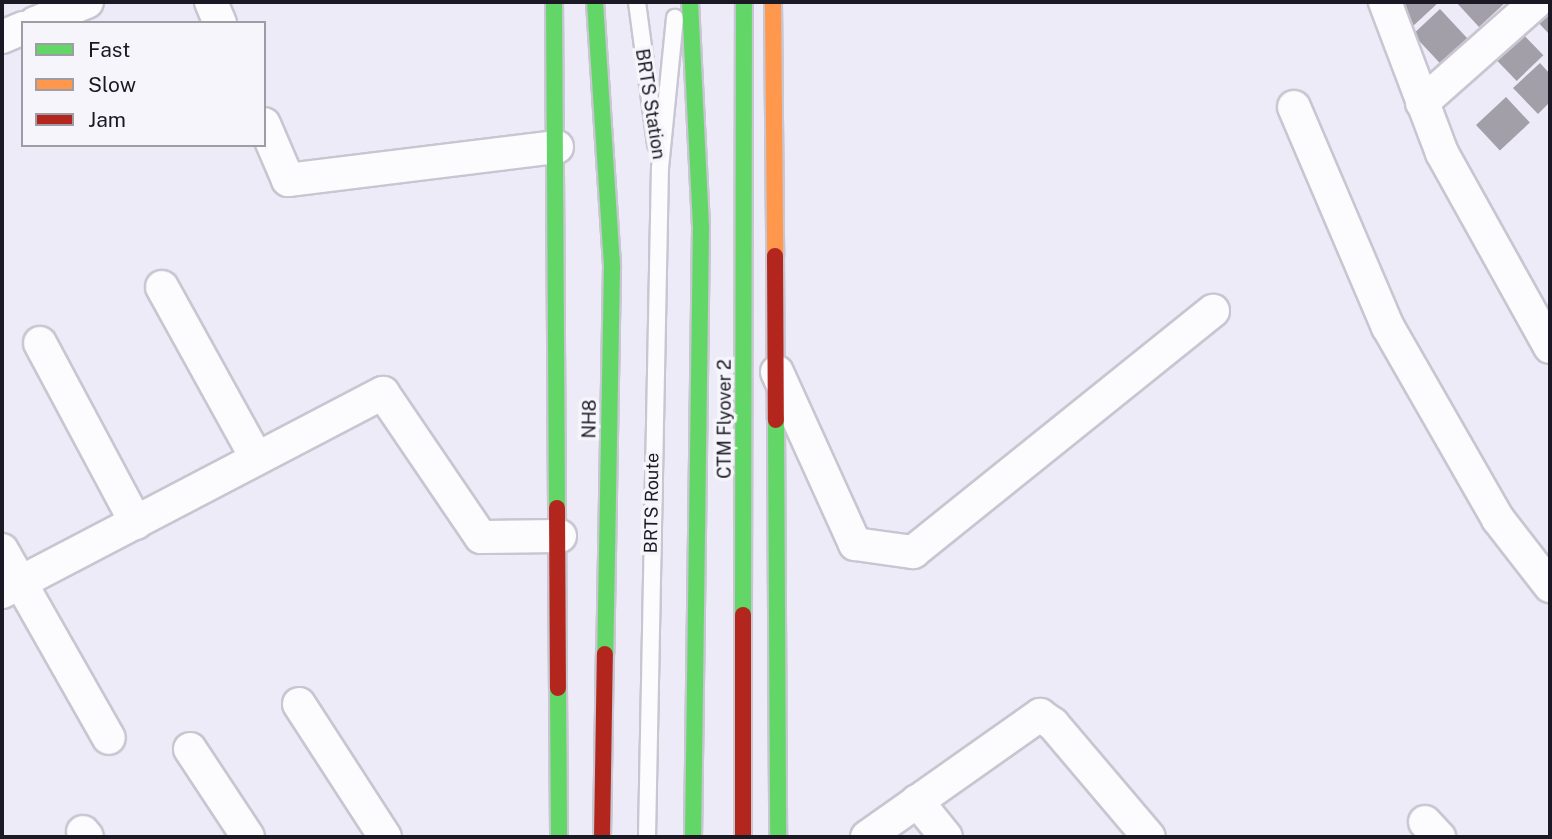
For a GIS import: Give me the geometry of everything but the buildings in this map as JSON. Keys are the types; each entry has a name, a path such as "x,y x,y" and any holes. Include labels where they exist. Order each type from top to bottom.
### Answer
{"main road":[{"path":"554,2 557,147 565,281 560,536 559,837"},
{"name":"NH8","path":"595,2 605,280 602,837"},
{"path":"690,2 701,227 693,837"},
{"name":"CTM Flyover 2","path":"743,837 744,2"},
{"path":"773,2 778,837"}],"street":[{"path":"41,21 87,2"},
{"path":"211,2 219,21"},
{"path":"1385,2 1442,153 1550,347"},
{"path":"1422,103 1536,2"},
{"path":"2,37 21,29"},
{"path":"1294,107 1388,327 1497,519 1550,586"},
{"path":"266,129 288,180 557,147"},
{"path":"162,288 257,459"},
{"path":"775,367 855,544 913,552 1213,311"},
{"path":"40,343 135,523"},
{"path":"10,588 383,393 481,537 560,536"},
{"path":"2,550 10,588 109,738"},
{"path":"299,704 385,837"},
{"path":"867,837 1040,715 1053,724 1149,837"},
{"path":"190,749 248,837"},
{"path":"917,801 946,837"}],"lane":[{"name":"BRTS Station","path":"637,2 660,168"},
{"name":"BRTS Station","path":"660,168 673,2"},
{"name":"BRTS Route","path":"647,837 660,168"}],"traffic: fast":[{"path":"554,2 557,508"},
{"path":"595,2 612,267 605,654"},
{"path":"690,2 701,227 693,837"},
{"path":"743,615 744,2"},
{"path":"776,420 778,837"},
{"path":"558,688 559,837"}],"traffic: slow":[{"path":"773,2 775,256"}],"traffic: jam":[{"path":"775,256 776,420"},
{"path":"557,508 558,688"},
{"path":"743,615 743,837"},
{"path":"602,837 605,654"}]}
